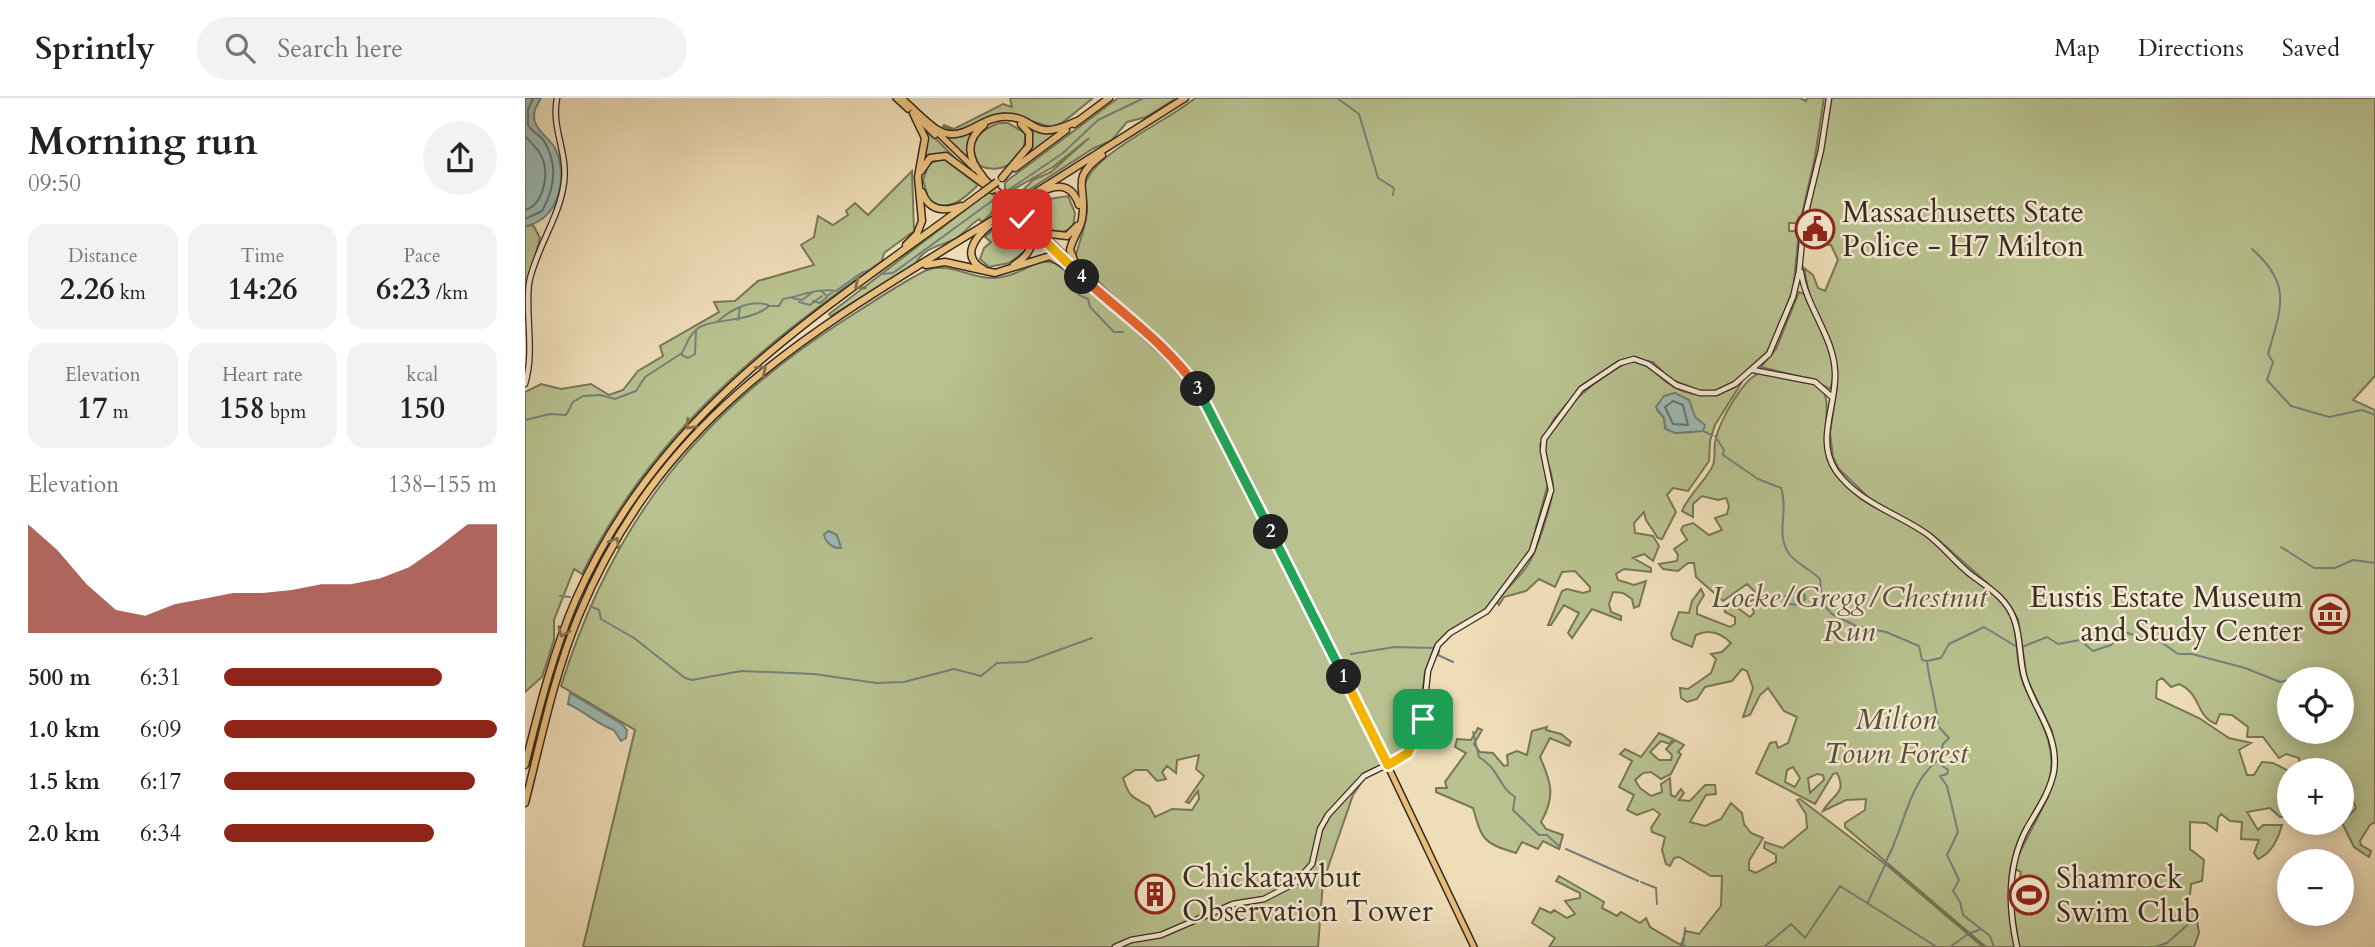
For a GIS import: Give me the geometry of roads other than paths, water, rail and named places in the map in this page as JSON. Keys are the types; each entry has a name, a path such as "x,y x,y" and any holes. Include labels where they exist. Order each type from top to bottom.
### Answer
{"highway":[{"path":"525,765 564,627 596,558 627,505 673,444 714,400 754,364 1109,98"},
{"path":"525,803 558,675 575,625 613,546 654,482 703,424 759,373 801,341 1185,98"},
{"path":"916,114 939,131 950,134 1002,117 1017,119 1046,132 1058,131 1077,121"},
{"path":"883,267 916,235 922,223 918,177 925,138 916,114"},
{"path":"983,177 972,161 971,140 984,125 1004,119 1024,126 1030,139 1026,152 999,180"},
{"path":"1078,271 1070,250 1082,216 1081,176 1087,166 1125,136"},
{"path":"969,202 947,210 928,204 920,182 926,162 936,156 949,157 992,190"},
{"path":"1018,206 1053,236 1064,237 1073,231 1080,212 1072,192 1056,186 1033,194"},
{"path":"1009,210 973,242 971,254 978,267 1001,270 1027,256 1033,238 1022,219"},
{"path":"915,269 942,261 996,273 1049,256 1078,271"}],"main road":[{"path":"525,384 530,362 526,304 540,247 564,183 564,163 555,127 557,98"},
{"path":"896,98 983,177 1022,219 1182,368 1200,392 1388,765 1473,947"},
{"path":"902,98 992,190 1018,206 1078,271"},
{"path":"1115,947 1131,940 1161,935 1233,904 1261,900 1295,883 1313,862 1319,832 1328,815 1364,776 1405,757 1420,731 1428,669 1438,645 1450,633 1486,612 1532,553 1551,491 1543,441 1575,395 1618,364 1629,360 1645,362 1672,383 1704,393 1726,389 1752,370 1774,346 1794,294 1801,264 1803,224 1822,145 1829,98"},
{"path":"1801,264 1808,299 1834,361 1827,445 1838,472 1873,503 1934,540 2001,598 2016,623 2025,680 2050,732 2055,757 2049,789 2020,843 2013,869 2011,904 2017,947"},
{"path":"1752,370 1772,371 1817,383 1832,398"}],"water":[{"path":"525,98 541,98 534,118 539,129 555,148 561,171 561,184 553,207 546,216 525,226"},
{"path":"1675,393 1689,400 1695,417 1705,425 1703,431 1675,433 1666,429 1664,418 1656,407 1664,396"},
{"path":"829,531 837,535 841,548 828,542 824,534"},
{"path":"1799,590 1804,593 1805,599 1799,605 1788,604 1785,596"},
{"path":"570,693 622,724 627,730 626,738 621,741 614,730 568,704"}],"waterway":[{"path":"1004,193 1063,153 1098,120 1144,98"},
{"path":"1337,98 1359,114 1378,178 1394,188 1393,195"},
{"path":"881,274 893,273 996,198"},
{"path":"2252,249 2274,274 2279,286 2277,323 2268,354 2273,362 2267,380 2291,406 2329,417 2362,410 2375,415"},
{"path":"1057,263 1088,289"},
{"path":"525,420 550,414 566,415 573,402 583,396 600,395 615,399 636,391 645,377 682,353 691,336 702,326 751,316 769,306 779,306 783,299 815,291 836,291 861,273 870,270"},
{"path":"1069,273 1079,295 1088,299 1090,307 1114,332 1123,332"},
{"path":"821,291 827,296 832,293"},
{"path":"792,298 802,300 813,292"},
{"path":"799,302 810,305 822,296"},
{"path":"813,301 820,303 827,297"},
{"path":"717,322 741,307 754,303 768,305"},
{"path":"738,320 740,308"},
{"path":"682,355 688,358 695,354 696,331"},
{"path":"1703,431 1712,435"},
{"path":"1715,436 1724,450 1723,455 1758,479 1781,488 1785,546 1792,558 1820,579 1822,603 1832,614 1856,626 1886,632 1919,646 1922,660 1927,661 1938,726 1949,738 1943,744 1939,763 1948,770 1947,774 1940,776 1947,786 1958,832 1947,855 1959,880 1953,891 1960,902 1963,915 1990,936 1994,947"},
{"path":"2281,547 2314,568 2335,568 2353,560 2375,563"},
{"path":"1801,590 1820,587"},
{"path":"560,596 570,597"},
{"path":"590,606 599,610 601,619 634,638 685,678 692,680 741,671 814,674 876,683 904,682 954,669 981,676 997,663 1026,662 1092,638"},
{"path":"1927,661 1941,658 1949,644 1984,627 2017,647"},
{"path":"2022,647 2047,637 2058,644 2080,640 2093,651 2111,645 2125,632 2144,639 2157,639 2178,654 2192,654 2245,668 2277,681"},
{"path":"1351,654 1395,647 1434,648"},
{"path":"1439,651 1438,655 1453,662"},
{"path":"1473,732 1479,757 1492,768 1515,797 1513,810 1539,835 1547,835 1560,847"},
{"path":"1886,861 1919,782 1938,760"},
{"path":"1566,849 1638,881"},
{"path":"1868,902 1885,865"},
{"path":"1641,882 1656,888 1657,904"},
{"path":"1764,947 1791,924 1805,938 1840,886 1937,947"},
{"path":"2155,947 2167,943 2192,921"},
{"path":"1685,928 1683,945 1687,947"},
{"path":"1970,933 1979,930"},
{"path":"1950,947 1968,934"},
{"path":"2141,947 2149,947"}],"place":[{"name":"Massachusetts State Police - H7 Milton","path":"1815,229"},
{"name":"Eustis Estate Museum and Study Center","path":"2330,614"},
{"name":"Chickatawbut Observation Tower","path":"1155,894"},
{"name":"Shamrock Swim Club","path":"2029,895"}],"park label":[{"name":"Locke/Gregg/Chestnut Run","path":"1849,614"},
{"name":"Milton Town Forest","path":"1896,736"}]}
